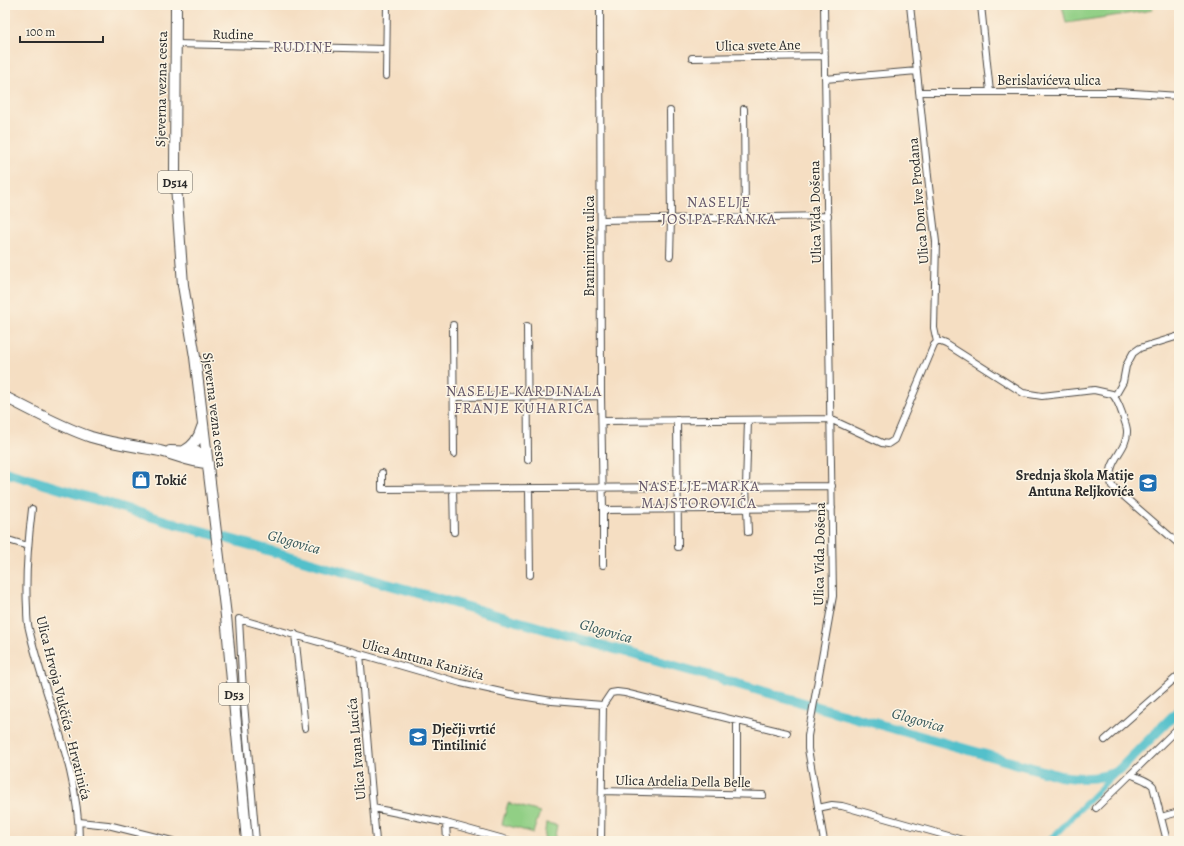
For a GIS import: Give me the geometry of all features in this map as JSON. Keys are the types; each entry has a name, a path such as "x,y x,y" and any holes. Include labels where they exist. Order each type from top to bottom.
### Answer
{"main road":[{"name":"Sjeverna vezna cesta","path":"176,5 174,127 175,171 183,285 195,357 214,519 238,692 247,841"},
{"path":"5,396 64,426 89,436 109,442 162,452 184,459 207,460"},
{"path":"184,452 192,447 197,440 203,423"},
{"path":"162,452 197,452 207,460"}],"street":[{"path":"386,76 387,5"},
{"name":"Branimirova ulica","path":"600,5 603,565"},
{"name":"Ulica Vida Došena","path":"824,5 833,596 810,717 808,736 808,749 824,841"},
{"name":"Ulica Don Ive Prodana","path":"910,5 936,242 934,328 937,342"},
{"path":"981,5 990,92"},
{"name":"Rudine","path":"176,44 386,49"},
{"name":"Ulica svete Ane","path":"692,58 825,56"},
{"path":"825,79 917,71"},
{"name":"Berislavićeva ulica","path":"919,92 1118,92 1179,96"},
{"path":"744,109 745,218"},
{"path":"670,111 670,256"},
{"path":"601,220 828,216"},
{"path":"453,325 454,454"},
{"path":"527,326 528,460"},
{"path":"1115,396 1123,382 1126,366 1133,353 1140,348 1179,336"},
{"path":"602,421 830,419 882,443 888,444 894,440 934,345 937,342 941,342 1023,393 1042,396 1094,390 1109,392 1115,396 1127,431 1125,442 1111,468 1112,486 1179,544"},
{"path":"453,397 601,396"},
{"path":"678,420 678,547"},
{"path":"748,420 746,486 748,532"},
{"path":"382,473 382,489 832,486"},
{"path":"453,488 454,532"},
{"path":"529,488 530,575"},
{"name":"Ulica Hrvoja Vukčića - Hrvatinića","path":"32,508 28,546 26,594 28,628 72,776 79,822 79,841"},
{"path":"603,510 832,508"},
{"path":"5,539 28,546"},
{"name":"Ulica Antuna Kanižića","path":"238,692 239,619 462,683 515,695 552,701 603,705"},
{"path":"295,634 305,728"},
{"name":"Ulica Ivana Lucića","path":"360,654 376,841"},
{"path":"1105,740 1179,676"},
{"path":"238,692 256,841"},
{"path":"601,841 603,705 611,693 617,692 788,733"},
{"path":"737,721 737,794"},
{"path":"1096,808 1179,726"},
{"path":"1131,774 1136,778 1150,783 1154,790 1167,841"},
{"name":"Ulica Ardelia Della Belle","path":"602,791 763,795"},
{"path":"818,808 842,806 966,841"},
{"path":"373,808 446,823 512,841"},
{"path":"1161,817 1179,812"},
{"path":"79,822 108,825 172,841"},
{"path":"446,823 447,841"}],"green space":[{"path":"1062,5 1152,5 1153,10 1066,23"},
{"path":"508,803 540,812 533,833 502,824"},
{"path":"546,823 557,825 554,841 544,839"}],"waterway":[{"name":"Glogovica","path":"5,472 166,521 1060,776 1090,778 1105,776 1119,770 1179,710"},
{"path":"1049,841 1115,773"}],"place":[{"name":"Tokić","path":"141,480"},
{"name":"Srednja škola Matije Antuna Reljkovića","path":"1148,483"},
{"name":"Dječji vrtić Tintilinić","path":"418,737"}],"district":[{"name":"RUDINE","path":"303,47"},
{"name":"NASELJE JOSIPA FRANKA","path":"719,210"},
{"name":"NASELJE KARDINALA FRANJE KUHARIĆA","path":"524,400"},
{"name":"NASELJE MARKA MAJSTOROVIĆA","path":"699,494"}]}
